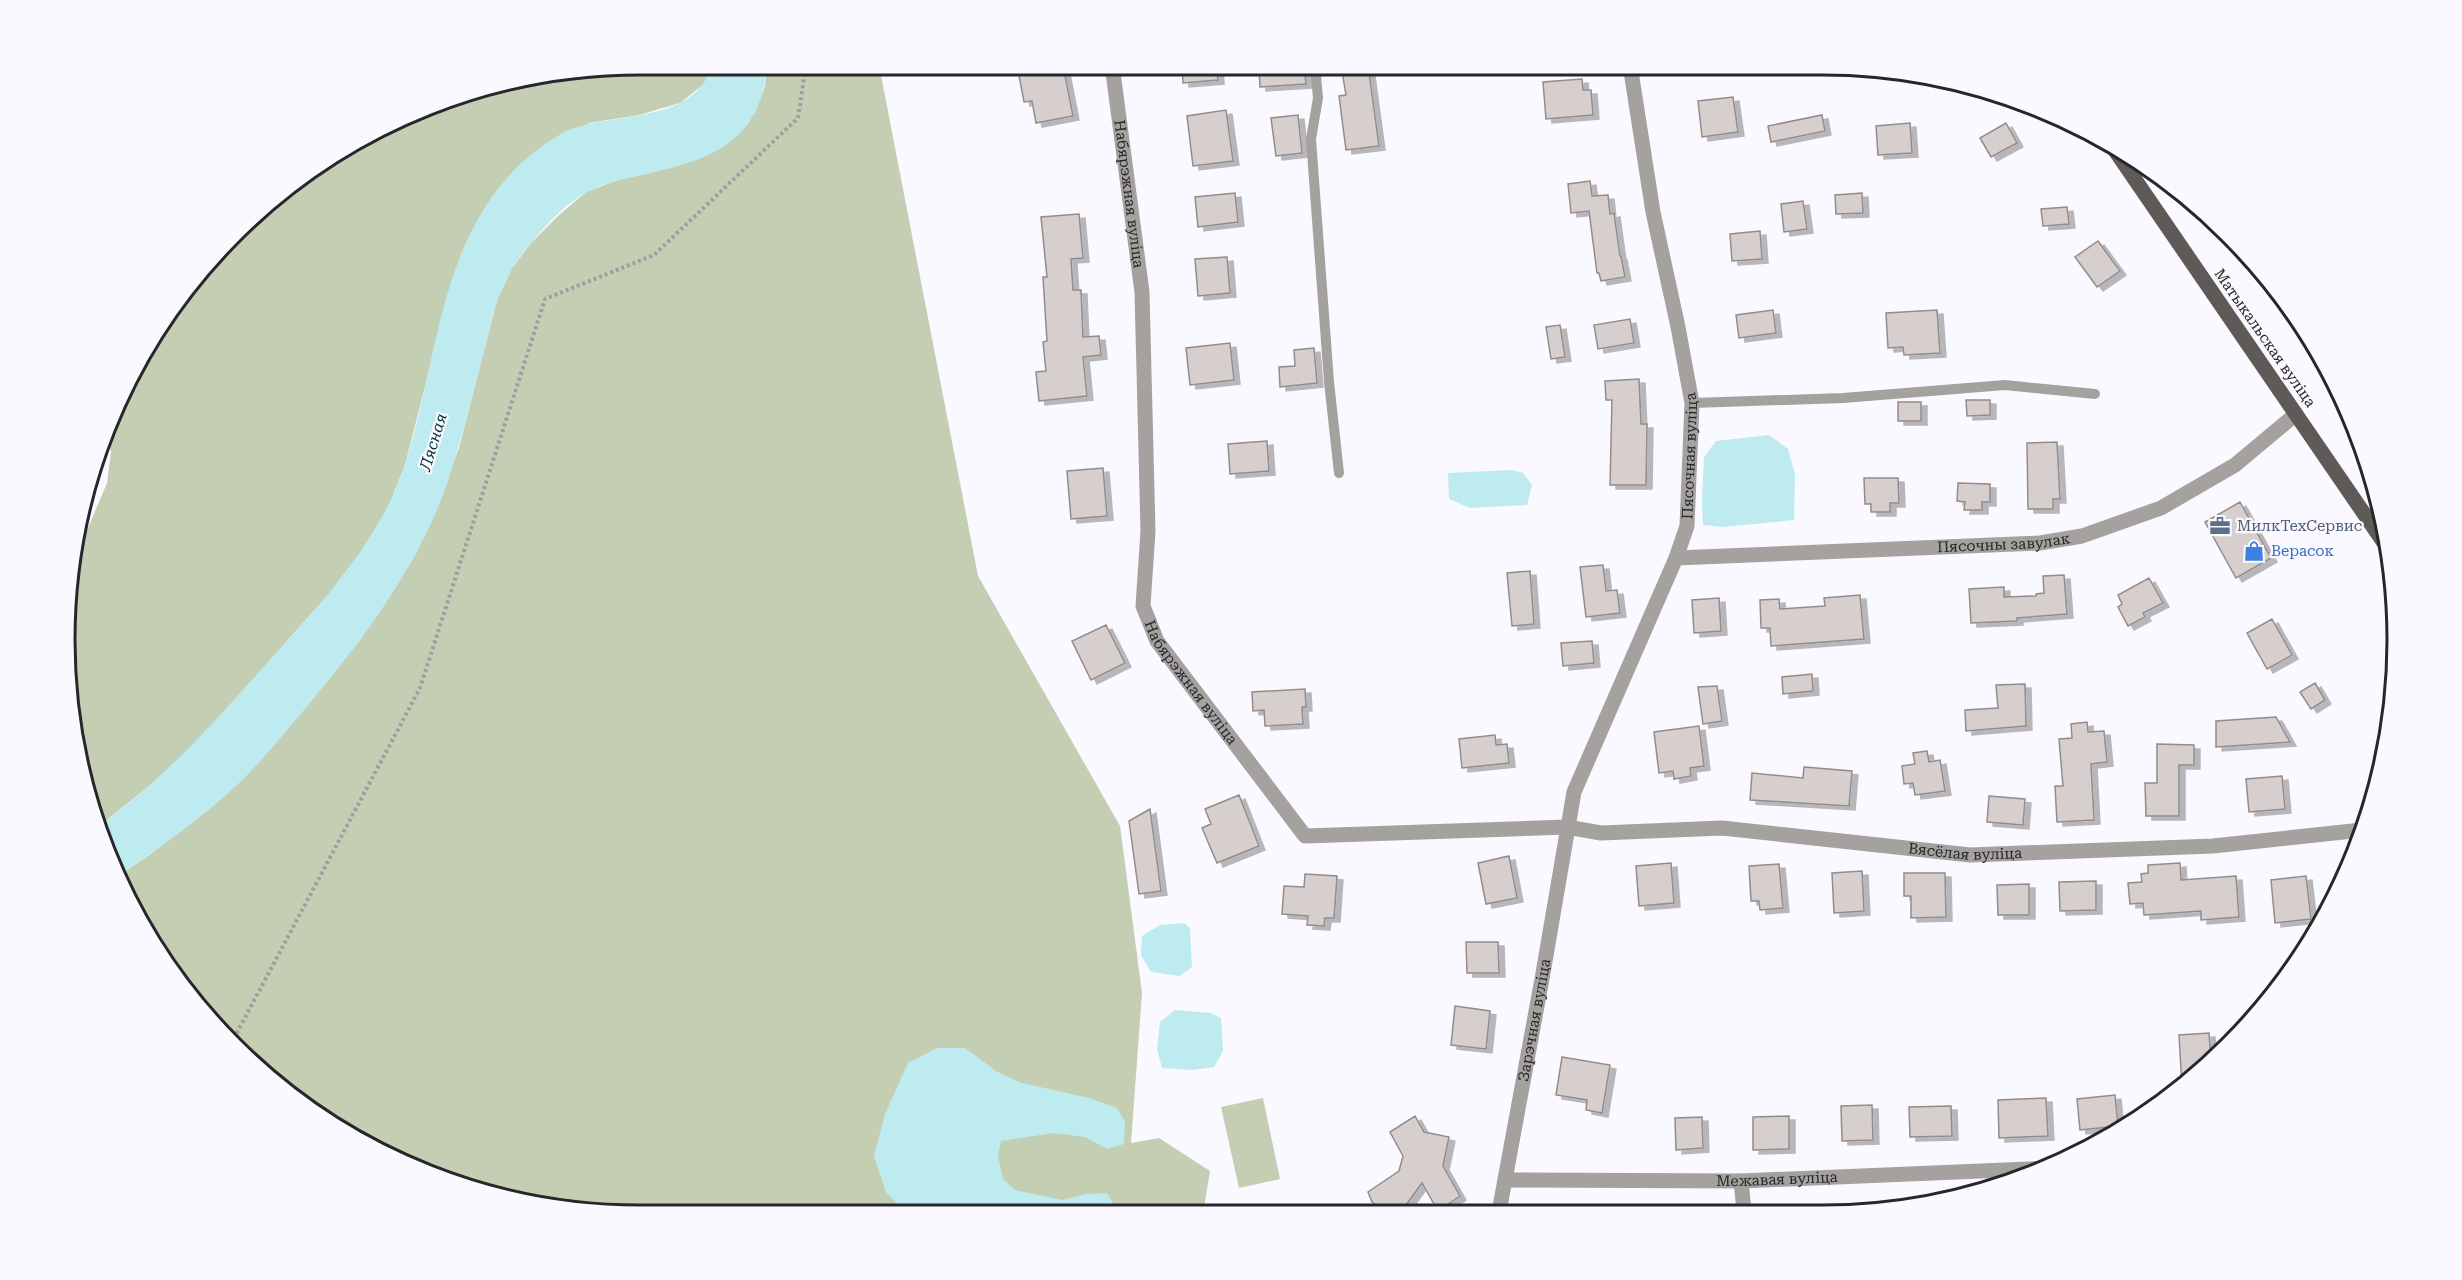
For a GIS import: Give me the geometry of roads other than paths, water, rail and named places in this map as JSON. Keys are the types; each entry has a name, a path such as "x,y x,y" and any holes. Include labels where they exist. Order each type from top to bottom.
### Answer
{"main road":[{"name":"Матыкальская вуліца","path":"2123,162 2376,531"}],"street":[{"name":"Набярэжная вуліца","path":"1114,75 1142,292 1148,531 1143,606 1157,641 1305,836 1567,827"},
{"name":"Пясочная вуліца","path":"1567,827 1574,792 1676,558 1687,526 1692,403 1653,212 1631,75"},
{"name":"Пясочны завулак","path":"1676,558 2040,543 2082,536 2170,502 2235,465 2296,414"},
{"name":"Вясёлая вуліца","path":"1567,827 1601,833 1722,828 1970,855 2213,846 2354,831"},
{"name":"Зарэчная вуліца","path":"1500,1205 1567,827"},
{"name":"Межавая вуліца","path":"1505,1180 1741,1181 2019,1169"},
{"path":"1741,1181 1743,1205"}],"lane":[{"path":"1316,75 1318,98 1311,139 1329,382 1339,473"},
{"path":"1692,403 1843,398 2005,385 2095,394"}],"water":[{"name":"Лясная","path":"707,75 765,75 763,90 755,111 745,128 731,142 695,161 610,183 587,192 559,213 534,239 512,269 500,293 448,481 420,545 403,576 343,662 244,778 194,822 125,871 105,822 166,770 224,711 324,599 363,548 379,522 394,494 405,464 445,301 456,269 468,238 491,198 518,167 538,149 561,134 580,126 668,108 687,99 702,85"},
{"path":"1769,435 1788,449 1795,474 1794,520 1723,527 1703,525 1704,457 1716,441"},
{"path":"1512,470 1523,473 1532,485 1527,505 1470,508 1449,499 1448,473"},
{"path":"1184,923 1190,928 1192,967 1180,976 1151,972 1141,955 1142,936 1160,925"},
{"path":"1175,1010 1211,1013 1221,1018 1223,1051 1214,1067 1193,1070 1162,1068 1157,1049 1160,1022"},
{"path":"937,1048 965,1048 996,1071 1022,1083 1089,1098 1117,1108 1125,1122 1124,1144 1107,1149 1085,1137 1054,1133 1001,1141 998,1156 1003,1179 1015,1190 1062,1200 1086,1194 1107,1193 1114,1205 898,1205 886,1192 874,1156 885,1114 908,1063"}],"place":[{"name":"МилкТехСервис","path":"2220,526"},
{"name":"Верасок","path":"2254,551"}]}
